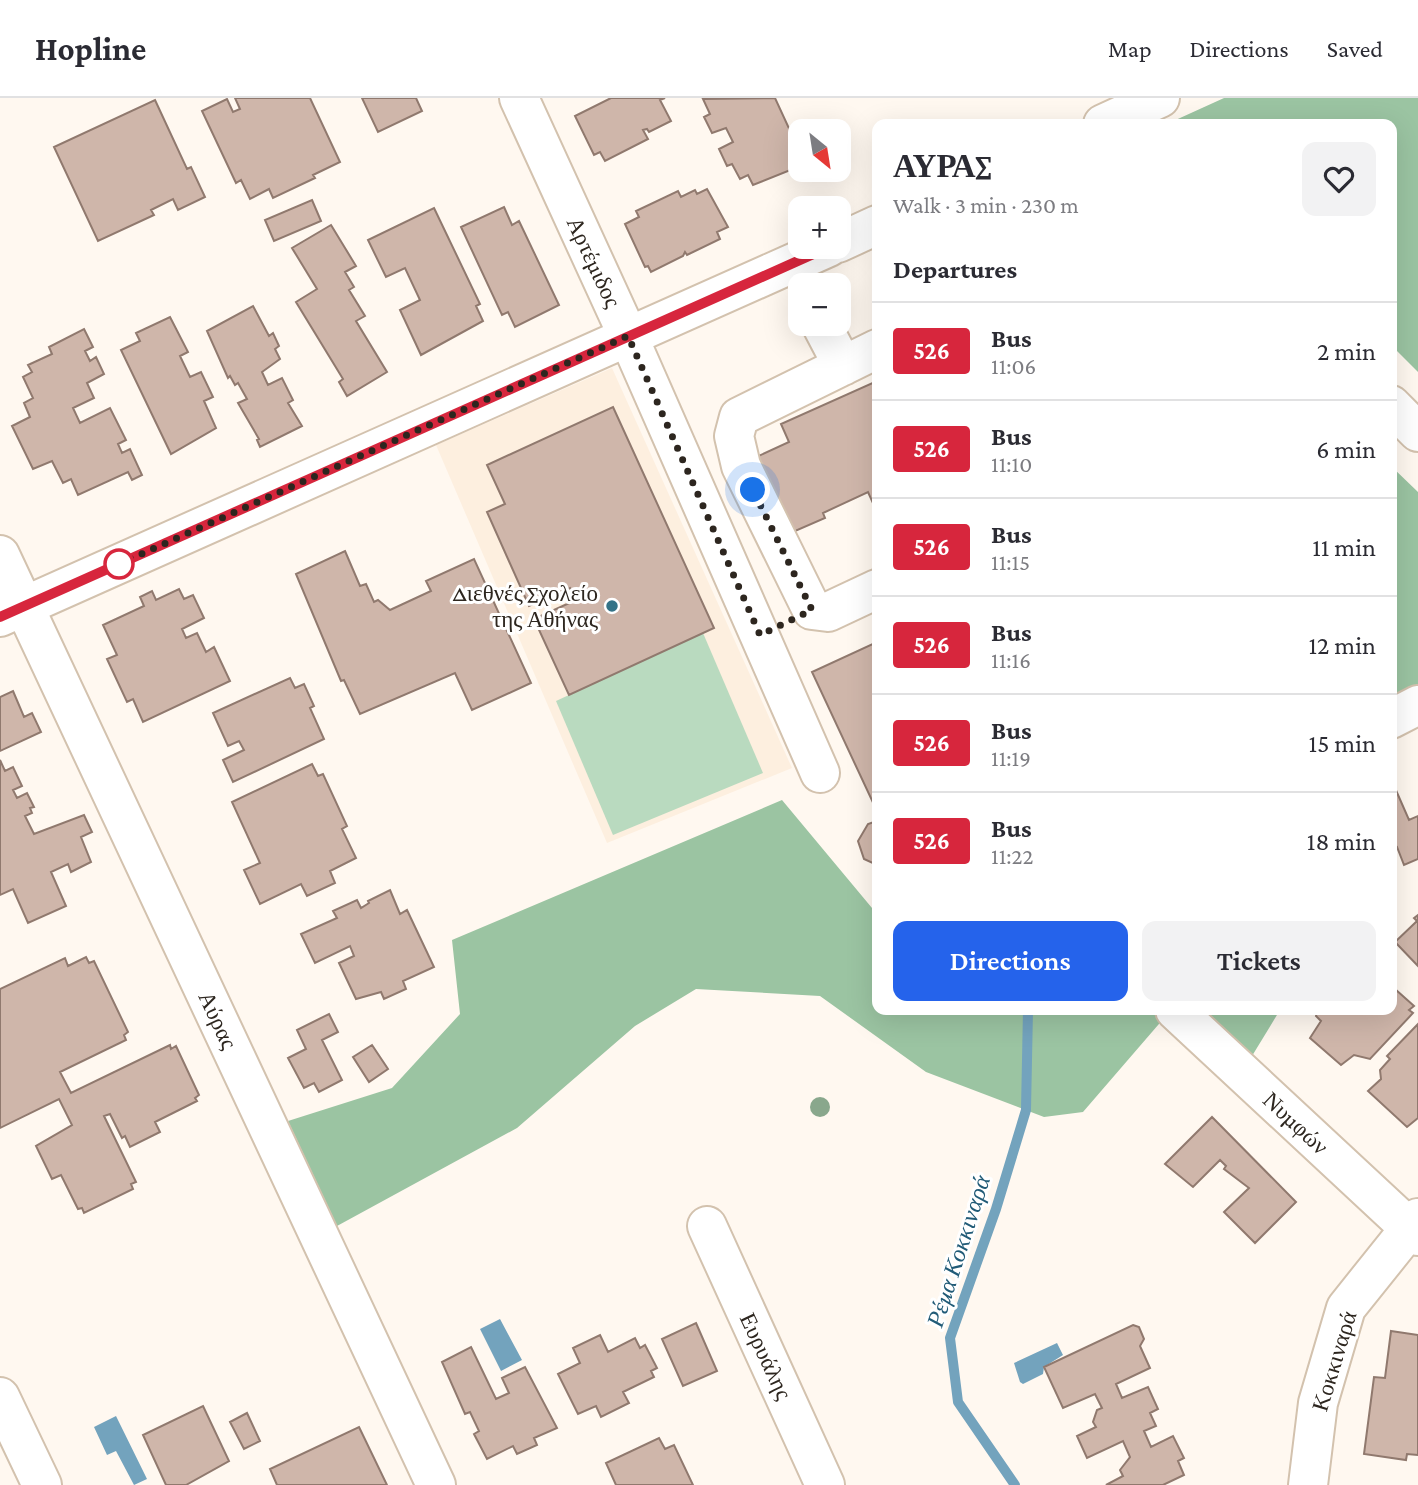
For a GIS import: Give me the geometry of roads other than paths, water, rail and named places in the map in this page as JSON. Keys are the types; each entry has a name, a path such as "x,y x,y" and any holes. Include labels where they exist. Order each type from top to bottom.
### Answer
{"street":[{"name":"Αρτέμιδος","path":"519,98 628,336 820,773"},
{"path":"1113,112 1160,98"},
{"path":"851,237 872,227"},
{"path":"797,273 814,259"},
{"path":"12,612 628,336 788,277"},
{"path":"827,336 843,366"},
{"path":"812,610 741,467 734,436 739,417 872,352"},
{"path":"1397,411 1418,432"},
{"name":"Αύρας","path":"0,555 12,612 436,1485"},
{"path":"760,635 812,610 828,612 872,591"},
{"path":"1397,716 1418,705"},
{"name":"Νυμφών","path":"1181,1015 1415,1227"},
{"name":"Ευρυάλης","path":"707,1226 825,1485"},
{"name":"Κοκκιναρά","path":"1308,1485 1318,1403 1346,1308 1415,1227"},
{"path":"0,1397 42,1485"}],"water":[{"path":"500,1319 522,1360 501,1371 480,1329"},
{"path":"1057,1343 1063,1355 1044,1367 1043,1374 1023,1384 1020,1382 1014,1363"},
{"path":"116,1416 147,1479 134,1485 116,1451 107,1455 94,1427"}],"waterway":[{"name":"Ρέμα Κοκκιναρά","path":"1015,1485 958,1402 950,1338 996,1209 1026,1110 1028,1015"}],"place":[{"name":"Διεθνές Σχολείο της Αθήνας","path":"612,606"}]}
